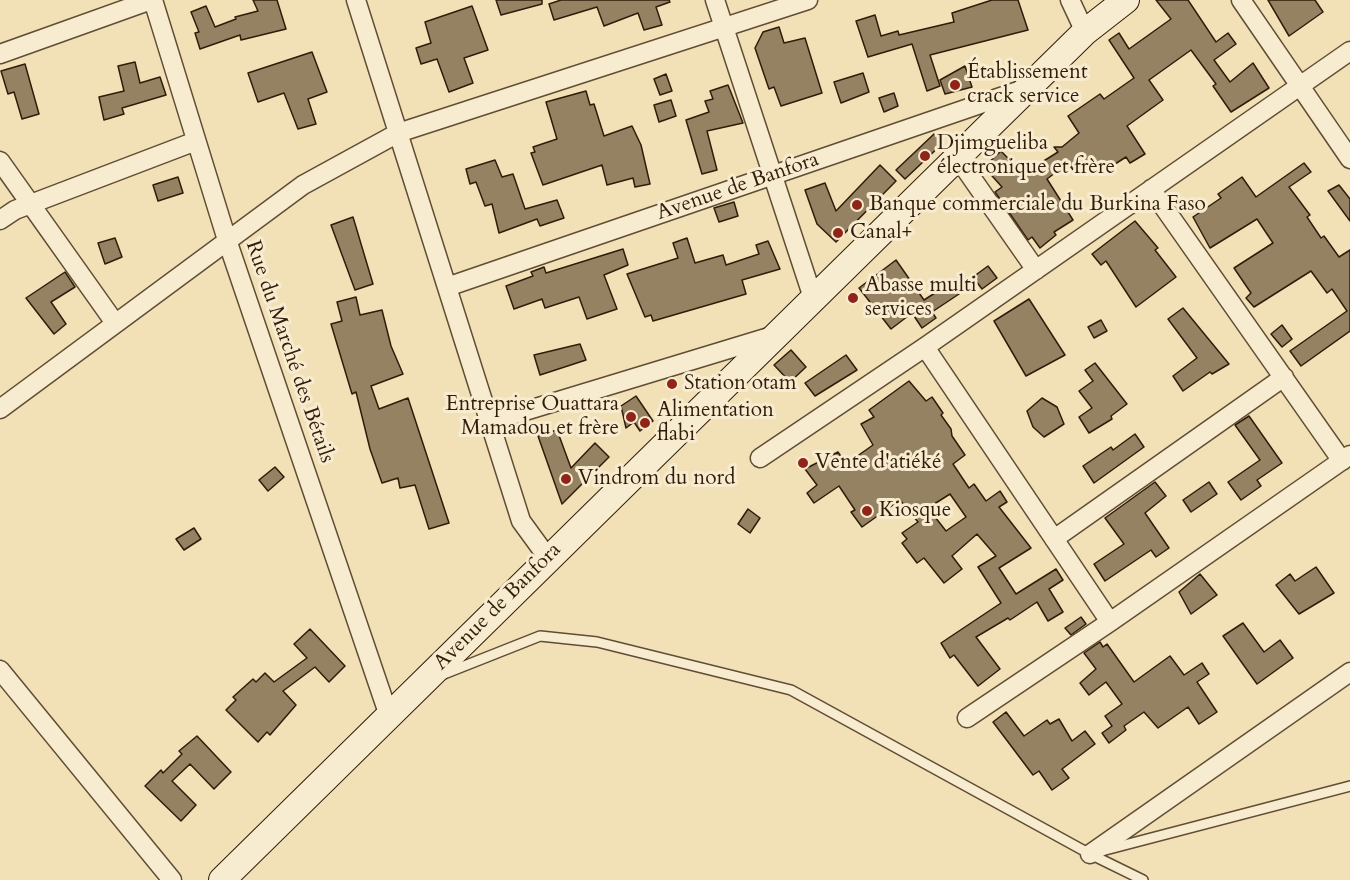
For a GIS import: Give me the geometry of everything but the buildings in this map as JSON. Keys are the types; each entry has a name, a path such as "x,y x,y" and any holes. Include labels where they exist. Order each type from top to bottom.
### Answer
{"main road":[{"name":"Avenue de Banfora","path":"222,880 1085,32 1126,0"}],"street":[{"path":"0,54 152,0"},
{"name":"Rue du Marché des Bétails","path":"152,0 227,240 389,716"},
{"path":"356,0 521,521 548,558"},
{"path":"716,0 813,298"},
{"path":"0,409 303,184 398,133 808,0"},
{"path":"1071,0 1085,32"},
{"path":"1241,0 1350,159"},
{"path":"760,458 925,347 1350,51"},
{"name":"Avenue de Banfora","path":"447,287 1029,87"},
{"path":"0,220 31,204 196,141"},
{"path":"957,157 1036,270"},
{"path":"0,160 115,323"},
{"path":"967,718 1346,458 1284,377 1151,189"},
{"name":"Avenue de Banfora","path":"489,422 775,335"},
{"path":"925,347 1110,622"},
{"path":"1054,539 1284,377"},
{"path":"0,670 172,880"},
{"path":"1090,854 1350,672"}],"lane":[{"path":"423,683 540,636 597,642 791,690 1090,854 1143,880"},
{"path":"1090,854 1350,786"}],"place":[{"name":"Établissement crack service","path":"955,85"},
{"name":"Djimgueliba électronique et frère","path":"925,156"},
{"name":"Banque commerciale du Burkina Faso","path":"857,205"},
{"name":"Canal+","path":"838,233"},
{"name":"Abasse multi services","path":"853,298"},
{"name":"Station otam","path":"672,384"},
{"name":"Entreprise Ouattara Mamadou et frère","path":"631,417"},
{"name":"Alimentation flabi","path":"645,423"},
{"name":"Vente d'atiéké","path":"803,463"},
{"name":"Vindrom du nord","path":"566,479"},
{"name":"Kiosque","path":"867,511"}]}
